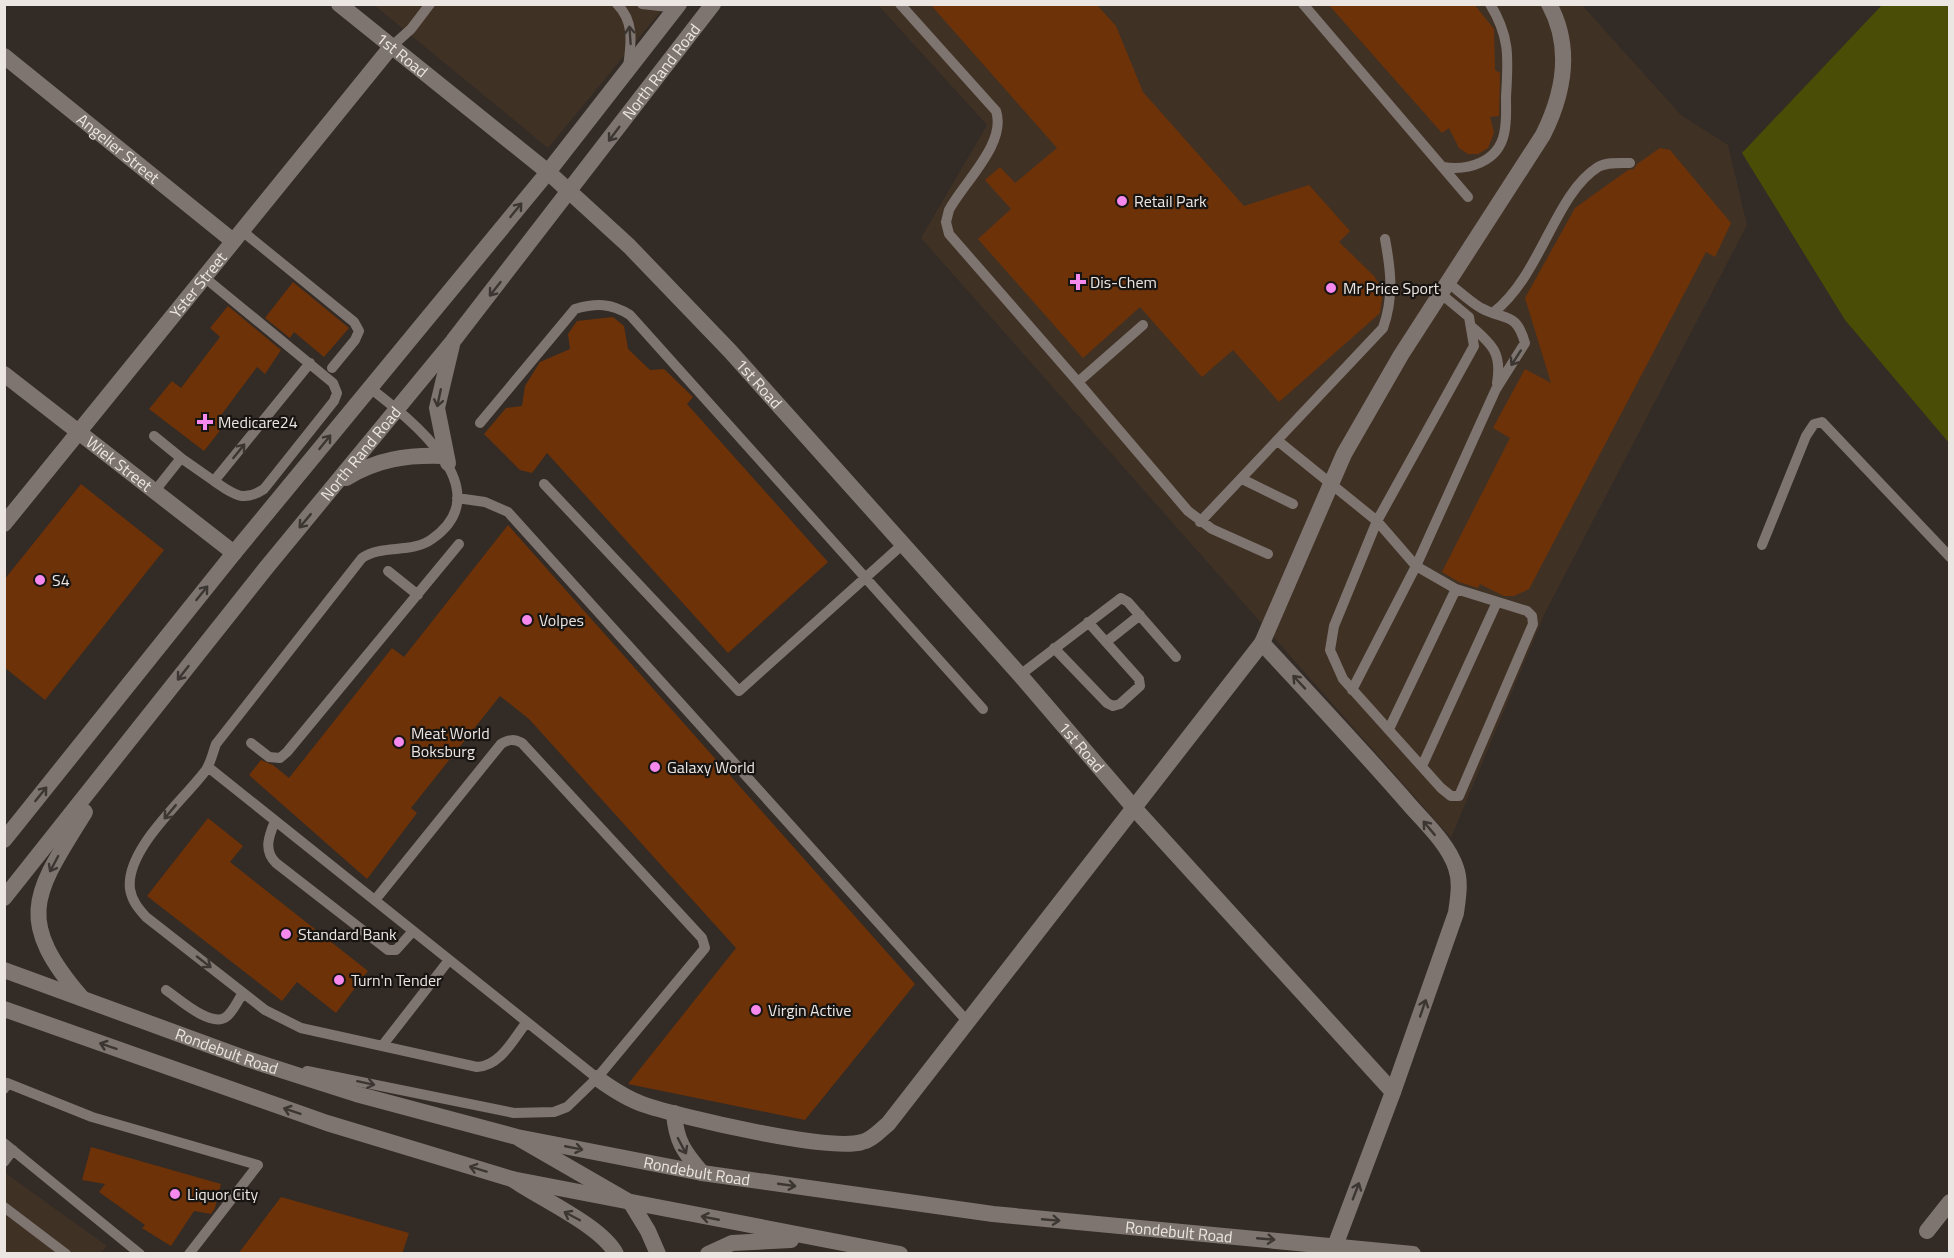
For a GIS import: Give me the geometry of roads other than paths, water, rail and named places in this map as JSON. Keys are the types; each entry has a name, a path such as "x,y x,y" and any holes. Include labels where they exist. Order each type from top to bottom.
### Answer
{"street":[{"name":"1st Road","path":"339,4 548,172 629,246 730,351 1020,675 1135,809 1393,1092"},
{"name":"North Rand Road","path":"4,898 266,568 453,341 713,4"},
{"path":"597,1078 618,1094 674,1113 800,1140 847,1144 863,1142 888,1124 1262,643 1344,454 1364,417 1543,135 1557,107 1563,70 1560,33 1549,4"},
{"name":"North Rand Road","path":"4,840 234,553 548,172 678,6"},
{"name":"Yster Street","path":"4,524 391,47"},
{"name":"Angelier Street","path":"4,56 237,235"},
{"path":"338,482 384,460 420,455 445,460 437,408 453,341"},
{"name":"Wiek Street","path":"4,374 78,434 234,553"},
{"path":"1262,643 1350,736 1430,828 1451,856 1456,868 1459,887 1456,913 1334,1250"},
{"path":"85,1000 58,969 46,949 37,910 39,896 52,867 87,810 102,776"},
{"name":"Rondebult Road","path":"4,970 248,1059 356,1094 517,1137 702,1173 993,1214 1334,1250 1413,1254"},
{"name":"Rondebult Road","path":"4,1009 327,1123 512,1179 900,1254"},
{"path":"674,1113 675,1133 679,1142 702,1173"},
{"path":"517,1137 631,1203 648,1230 658,1254"},
{"path":"512,1179 541,1200 589,1225 612,1245 616,1254"},
{"path":"1927,1231 1950,1202"},
{"path":"708,1254 732,1243 816,1239"}],"lane":[{"path":"391,47 411,29 430,4"},
{"path":"616,4 627,18 630,28 627,70"},
{"path":"642,4 678,6"},
{"path":"900,4 996,111 999,120 994,143 949,210 946,222 949,234 1200,522 1268,554"},
{"path":"1303,4 1468,197"},
{"path":"1443,167 1459,170 1489,159 1504,135 1508,61 1504,26 1490,4"},
{"path":"1494,312 1511,299 1520,287 1563,210 1589,174 1600,166 1630,163"},
{"path":"237,235 354,322 359,331 355,340 332,368"},
{"path":"1200,522 1383,328 1390,307 1392,288 1385,239"},
{"path":"154,436 214,481 240,496 252,497 264,489 334,401 337,393 333,383 204,277"},
{"path":"1352,690 1416,566 1496,389 1525,343 1518,323 1482,308 1444,288"},
{"path":"1278,441 1377,521 1416,566 1455,589 1527,611 1533,624 1462,793 1455,797 1451,796 1422,766 1342,679 1330,650 1334,626 1377,521 1474,346 1473,327 1469,318 1444,288"},
{"path":"480,423 575,309 593,303 618,307 630,315 983,709"},
{"path":"1078,382 1143,325"},
{"path":"1473,327 1492,344 1497,356 1499,368 1496,389"},
{"path":"214,481 310,363"},
{"path":"370,388 397,409 445,460 454,473 457,507 452,518 432,539 398,550 370,552 362,558 216,744 208,767 146,842 135,864 130,888 134,904 146,917 265,1010 301,1028 477,1067 486,1067 496,1061 526,1023"},
{"path":"1762,545 1806,436 1814,424 1822,422 1950,557"},
{"path":"154,492 181,458"},
{"path":"1242,479 1293,504"},
{"path":"544,484 739,691 903,544"},
{"path":"457,498 485,502 508,512 967,1021"},
{"path":"251,743 269,757 280,758 287,752 459,544"},
{"path":"388,571 418,595"},
{"path":"1389,729 1455,589"},
{"path":"1020,675 1121,598 1128,602 1176,657"},
{"path":"1422,766 1497,602"},
{"path":"1106,642 1140,615"},
{"path":"1054,648 1107,703 1113,706 1136,691 1140,686 1139,679 1088,622"},
{"path":"248,1059 514,1113 538,1114 567,1107 597,1078 705,948 705,943 522,743 507,740 501,744 375,900"},
{"path":"208,767 597,1078"},
{"path":"275,821 268,847 269,856 276,863 388,950 396,951 413,931"},
{"path":"382,1046 449,960"},
{"path":"166,990 198,1012 218,1020 224,1019 230,1013 243,993"},
{"path":"4,1089 7,1083 92,1117 258,1165 189,1254"},
{"path":"4,1162 9,1147 140,1254"},
{"path":"4,1207 66,1254"}],"place":[{"name":"Retail Park","path":"1122,201"},
{"name":"Dis-Chem","path":"1078,282"},
{"name":"Mr Price Sport","path":"1331,288"},
{"name":"Medicare24","path":"205,422"},
{"name":"S4","path":"40,580"},
{"name":"Volpes","path":"527,620"},
{"name":"Meat World Boksburg","path":"399,742"},
{"name":"Galaxy World","path":"655,767"},
{"name":"Standard Bank","path":"286,934"},
{"name":"Turn'n Tender","path":"339,980"},
{"name":"Virgin Active","path":"756,1010"},
{"name":"Liquor City","path":"175,1194"}]}
